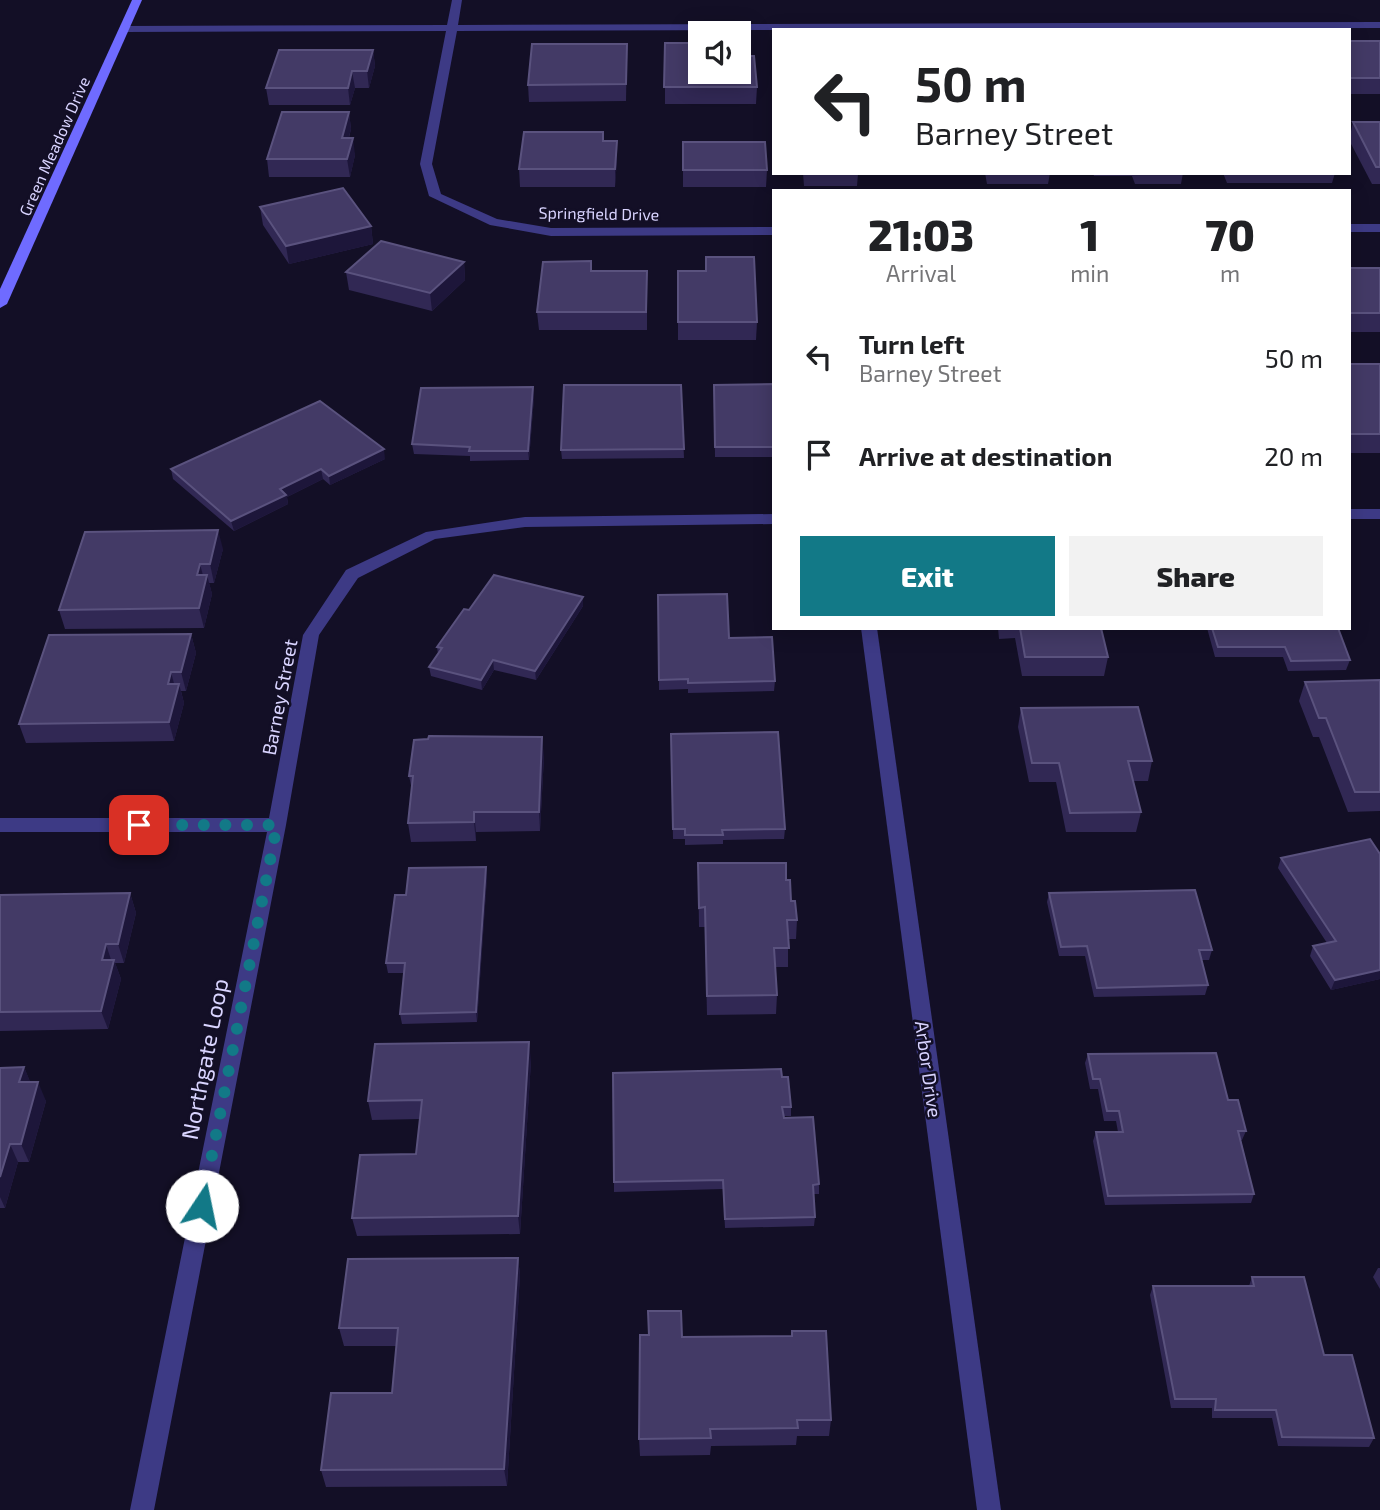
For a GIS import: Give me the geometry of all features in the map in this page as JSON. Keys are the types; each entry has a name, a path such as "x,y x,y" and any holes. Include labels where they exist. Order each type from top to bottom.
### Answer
{"main road":[{"name":"Green Meadow Drive","path":"0,304 137,0"}],"street":[{"path":"452,27 457,0"},
{"path":"124,29 1380,24"},
{"name":"Springfield Drive","path":"452,27 426,164 435,196 458,209 494,222 551,232 772,231"},
{"path":"1351,228 1380,228"},
{"path":"1351,514 1380,514"},
{"name":"Barney Street","path":"277,825 311,635 352,574 431,535 512,524 772,519"},
{"name":"Arbor Drive","path":"869,630 989,1510"},
{"path":"0,825 277,825"},
{"name":"Northgate Loop","path":"142,1510 277,825"}],"building":[{"path":"1351,41 1380,41 1380,78 1351,78"},
{"path":"665,43 688,43 688,84 751,84 751,56 754,56 757,87 664,87"},
{"path":"532,44 627,44 626,84 528,85"},
{"path":"279,50 373,50 367,71 352,71 348,88 266,88"},
{"path":"282,112 349,112 342,138 353,138 347,159 267,159"},
{"path":"1353,122 1380,122 1380,167 1376,167"},
{"path":"524,132 603,132 603,141 617,141 615,169 519,169"},
{"path":"683,142 765,142 767,170 683,170"},
{"path":"343,188 371,226 286,246 260,207"},
{"path":"381,241 464,262 430,293 346,272"},
{"path":"706,257 754,257 757,322 678,322 678,271 706,271"},
{"path":"591,261 591,271 647,271 646,312 537,312 543,262"},
{"path":"1351,268 1380,268 1380,313 1351,313"},
{"path":"1351,364 1380,364 1380,434 1351,434"},
{"path":"772,384 772,447 715,447 714,385"},
{"path":"564,385 681,385 684,449 561,450"},
{"path":"533,387 528,451 469,451 470,447 412,444 421,388"},
{"path":"320,401 384,449 329,476 321,469 280,489 286,495 231,521 171,469"},
{"path":"218,530 210,564 200,564 197,575 207,575 199,608 59,610 85,532"},
{"path":"494,575 583,597 535,671 493,660 481,680 429,667 442,648 437,647 464,609 469,610"},
{"path":"727,594 729,638 772,637 775,681 688,683 688,679 659,680 658,595"},
{"path":"1020,630 1101,630 1108,657 1025,657"},
{"path":"1213,630 1339,630 1350,660 1291,661 1285,647 1218,647"},
{"path":"191,634 181,672 171,672 168,684 179,684 169,722 19,724 49,635"},
{"path":"1380,680 1380,792 1355,792 1326,718 1319,718 1305,682"},
{"path":"1138,707 1152,761 1128,761 1141,812 1070,813 1059,763 1032,763 1021,708"},
{"path":"778,732 785,829 722,830 723,835 685,835 685,829 673,829 671,734"},
{"path":"429,736 542,737 539,812 474,812 474,822 408,823 413,776 409,776 414,740 428,739"},
{"path":"1370,839 1380,854 1380,970 1335,980 1313,946 1336,941 1281,858"},
{"path":"698,863 786,863 786,880 790,880 791,901 795,901 797,920 787,920 789,948 774,948 777,995 707,996 705,907 699,908"},
{"path":"486,867 476,1012 400,1014 405,963 386,963 395,895 406,895 409,868"},
{"path":"1195,890 1212,950 1199,950 1208,985 1097,988 1087,946 1061,947 1049,893"},
{"path":"130,893 118,944 106,944 102,960 114,960 101,1011 0,1012 0,895"},
{"path":"529,1042 518,1216 352,1218 360,1155 416,1154 422,1100 368,1101 375,1044"},
{"path":"1216,1053 1228,1100 1238,1100 1246,1131 1238,1131 1254,1194 1108,1196 1096,1132 1123,1132 1119,1111 1107,1111 1100,1079 1093,1079 1088,1054"},
{"path":"24,1067 19,1082 38,1082 21,1144 10,1144 0,1177 0,1068"},
{"path":"781,1069 782,1077 788,1077 791,1107 782,1107 784,1118 813,1117 819,1184 813,1185 815,1217 725,1219 723,1180 614,1182 613,1073"},
{"path":"518,1258 504,1469 321,1470 331,1393 392,1393 398,1328 339,1328 348,1259"},
{"path":"1252,1277 1304,1277 1324,1355 1352,1355 1374,1438 1282,1437 1276,1410 1215,1410 1216,1399 1175,1399 1153,1286 1254,1286"},
{"path":"648,1311 681,1311 682,1337 792,1336 792,1331 826,1331 831,1420 797,1420 798,1428 710,1429 711,1438 639,1439 640,1335 649,1335"}],"route":[{"path":"139,825 277,825 202,1206"}]}
